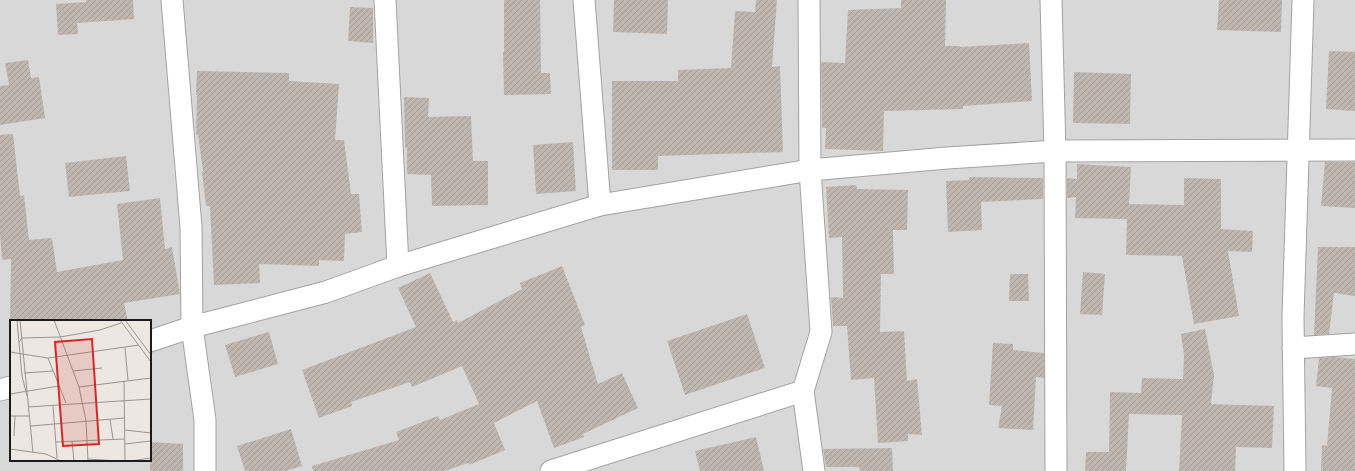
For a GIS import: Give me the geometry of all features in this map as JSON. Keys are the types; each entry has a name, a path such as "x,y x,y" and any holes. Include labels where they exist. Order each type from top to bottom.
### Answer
{"street":[{"path":"172,0 191,227 192,327 205,420 205,471"},
{"path":"385,0 398,266"},
{"path":"584,0 600,205"},
{"path":"809,0 810,170 821,332 803,391 814,471"},
{"path":"1051,0 1055,151 1056,471"},
{"path":"1295,471 1293,317 1303,0"},
{"path":"151,341 192,327 326,292 398,266 600,205 810,170 947,158 1055,151 1355,150"},
{"path":"1293,348 1355,344"},
{"path":"0,390 10,387"},
{"path":"551,471 580,466 803,391"}],"shaded area":[{"path":"0,0 1355,0 1355,471 0,471"}],"building":[{"path":"86,0 133,0 134,19 77,23 78,34 58,35 56,4 86,2"},
{"path":"504,0 540,0 541,73 550,73 551,94 504,95"},
{"path":"614,0 668,0 667,34 613,32"},
{"path":"756,0 777,0 772,67 780,66 783,152 658,156 658,170 612,170 612,81 678,81 678,70 731,68 735,11 755,12"},
{"path":"901,0 946,0 945,46 960,47 1029,43 1032,101 963,106 963,109 884,111 883,151 825,149 826,128 822,128 821,62 845,63 848,10 901,8"},
{"path":"1219,0 1282,0 1281,32 1217,30"},
{"path":"350,7 373,8 373,43 348,41"},
{"path":"1329,51 1355,52 1355,111 1326,109"},
{"path":"28,60 31,78 39,77 45,118 0,125 0,86 9,85 5,63"},
{"path":"197,71 289,73 289,81 339,84 335,140 344,140 351,194 359,194 362,232 345,234 344,261 319,260 319,266 259,264 260,283 214,285 210,206 206,206 198,135 196,134"},
{"path":"1074,72 1131,74 1130,124 1073,123"},
{"path":"404,97 429,98 428,117 471,116 473,161 488,161 488,205 432,206 431,175 407,174"},
{"path":"13,134 20,196 24,195 29,240 52,238 57,272 123,260 117,204 160,198 165,249 172,247 180,294 124,303 128,320 10,320 11,259 2,260 0,235 0,135"},
{"path":"573,142 576,191 536,194 533,145"},
{"path":"126,156 130,191 69,197 65,163"},
{"path":"1325,162 1355,162 1355,208 1321,206"},
{"path":"1077,164 1131,167 1129,204 1184,205 1184,178 1221,179 1221,229 1253,231 1252,252 1228,251 1239,316 1194,324 1182,256 1126,255 1127,219 1075,218 1076,197 1067,198 1067,178 1077,179"},
{"path":"969,177 1043,178 1043,199 981,202 982,230 948,232 946,181 969,180"},
{"path":"856,185 857,189 908,190 907,230 893,230 894,274 881,274 880,332 904,331 907,381 917,379 922,435 908,434 908,441 878,443 874,378 851,380 847,326 833,326 831,297 843,298 842,237 829,238 826,187"},
{"path":"1318,247 1355,247 1355,296 1334,293 1329,334 1314,335"},
{"path":"562,266 585,325 581,327 598,384 622,373 638,408 583,434 584,437 554,448 537,401 494,423 505,450 469,465 468,463 445,471 313,471 312,466 399,440 396,432 438,416 440,420 479,404 462,366 412,387 410,382 351,402 352,406 319,418 302,370 416,327 398,288 430,273 453,322 457,320 458,323 522,289 520,283"},
{"path":"1083,272 1105,274 1102,315 1080,314"},
{"path":"1010,274 1028,274 1029,301 1009,301"},
{"path":"747,314 765,368 685,395 667,341"},
{"path":"1205,329 1214,375 1211,404 1274,406 1272,448 1236,447 1235,471 1179,471 1182,415 1129,414 1126,471 1085,471 1086,452 1109,452 1110,392 1141,393 1142,378 1183,379 1184,355 1181,334"},
{"path":"269,332 278,364 235,377 225,345"},
{"path":"993,343 1013,344 1013,350 1044,353 1044,378 1036,377 1033,430 998,428 1002,406 989,405"},
{"path":"1334,357 1355,359 1355,471 1321,471 1322,445 1327,446 1332,388 1316,386 1319,358"},
{"path":"291,429 302,466 286,471 245,471 237,446"},
{"path":"756,437 764,471 700,471 695,451"},
{"path":"151,442 183,444 183,471 150,471"},
{"path":"892,448 893,471 860,471 859,467 826,467 823,449"}]}
